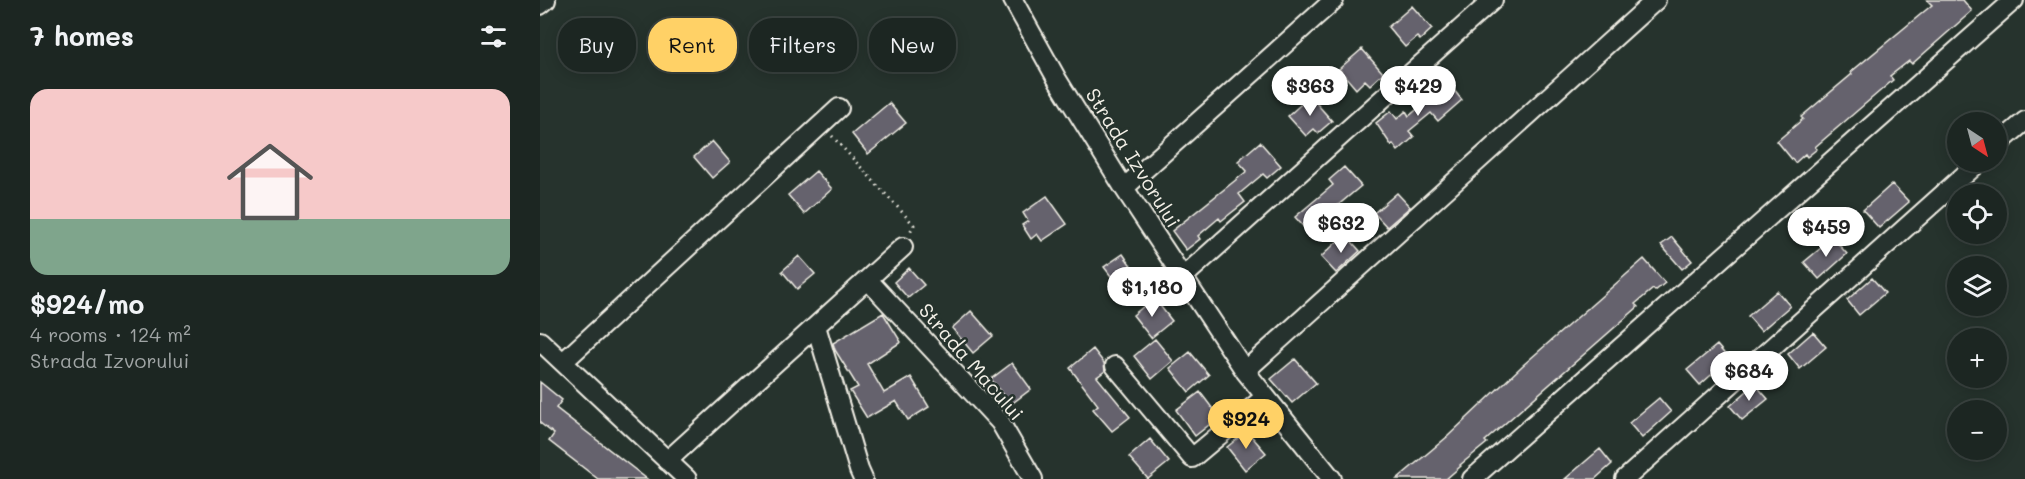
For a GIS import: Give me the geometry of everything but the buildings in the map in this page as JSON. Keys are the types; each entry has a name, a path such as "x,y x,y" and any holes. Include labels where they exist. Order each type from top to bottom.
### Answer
{"street":[{"path":"540,5 546,0"},
{"name":"Strada Izvorului","path":"1013,0 1058,81 1124,188 1245,371 1332,479"},
{"path":"1124,188 1334,0"},
{"path":"1183,277 1493,0"},
{"path":"1245,371 1656,0"},
{"path":"1472,479 2014,0"},
{"path":"563,362 839,108"},
{"path":"2007,137 2025,121"},
{"path":"1625,479 1968,172"},
{"path":"667,461 903,247"},
{"name":"Strada Macului","path":"868,280 1000,422 1033,479"},
{"path":"816,326 863,479"},
{"path":"540,341 687,479"},
{"path":"1116,366 1192,458 1265,397"}],"path":[{"path":"821,124 914,225 903,247"}]}
